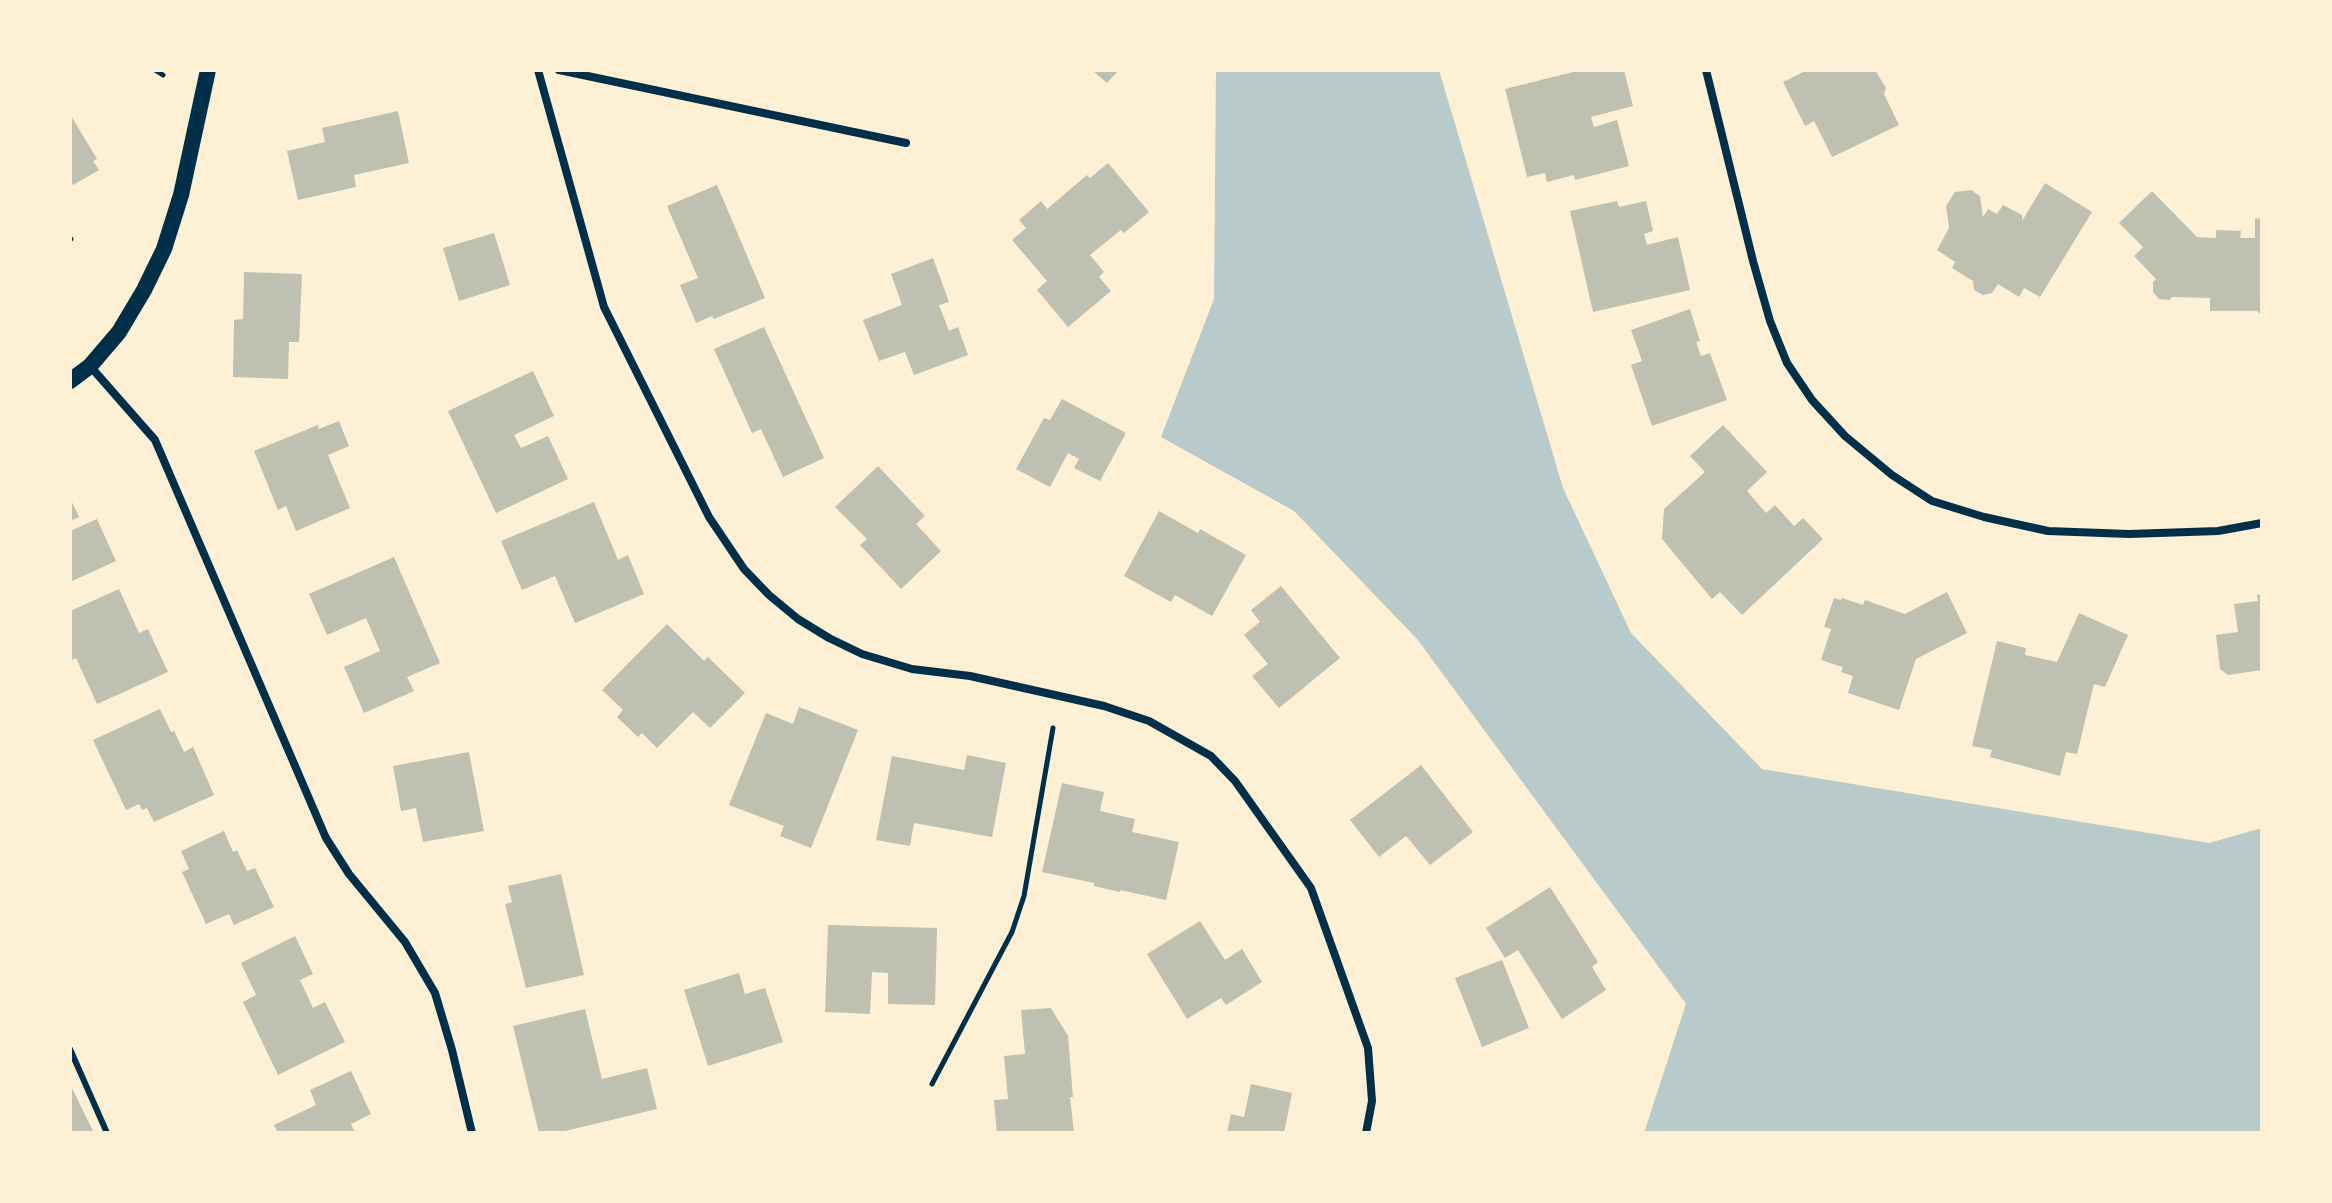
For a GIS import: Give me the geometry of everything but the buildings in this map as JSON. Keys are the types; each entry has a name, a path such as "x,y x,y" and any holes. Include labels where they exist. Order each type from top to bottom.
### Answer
{"main road":[{"path":"70,381 90,366 119,332 164,249 181,195 208,70"}],"street":[{"path":"538,70 604,307 709,517 744,569 798,619 862,654 912,669 970,676 1104,706 1149,721 1211,756 1235,781 1311,888 1368,1048 1372,1101 1366,1133"},
{"path":"559,70 906,143"},
{"path":"1706,70 1770,321 1787,363 1812,400 1845,436 1932,501 1984,517 2048,531 2129,534 2218,531 2262,523"},
{"path":"90,366 155,440 326,838 349,874 405,942 435,993 472,1133"}],"lane":[{"path":"70,1049 107,1133"}],"path":[{"path":"155,70 163,75"},
{"path":"932,1084 1012,932 1024,896 1053,728"}],"shaded area":[{"path":"1216,70 1439,70 1563,488 1631,633 1762,769 2209,843 2262,828 2262,1133 1644,1133 1686,1004 1417,639 1294,511 1161,437 1214,299"}]}
